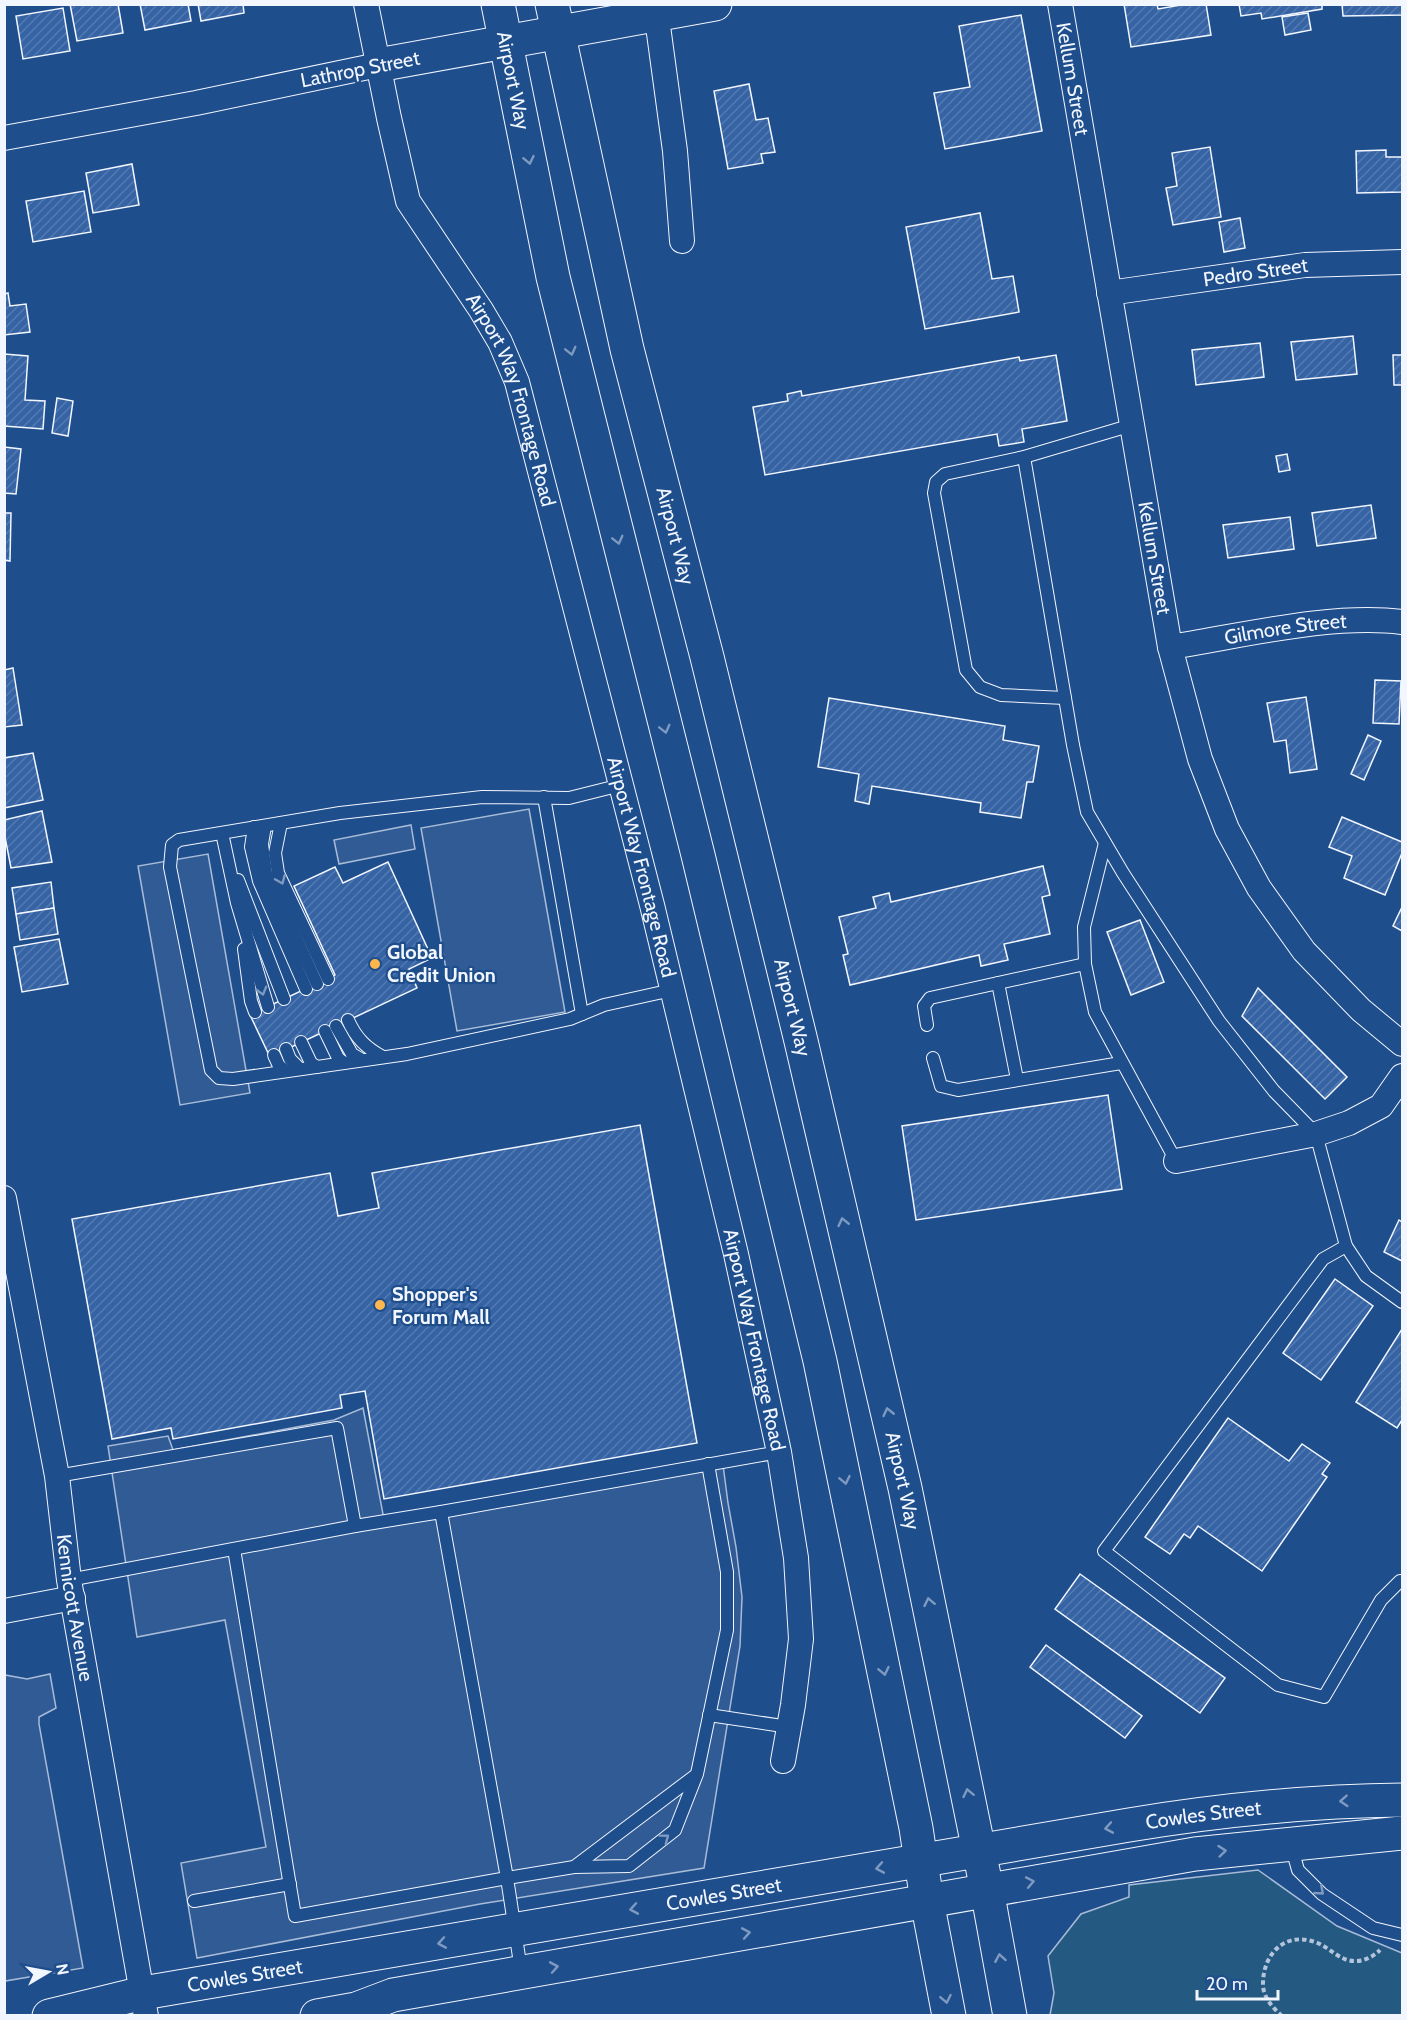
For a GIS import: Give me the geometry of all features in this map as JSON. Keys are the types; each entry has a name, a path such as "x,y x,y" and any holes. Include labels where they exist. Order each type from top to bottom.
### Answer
{"main road":[{"name":"Airport Way","path":"498,4 553,277 698,855 820,1361 922,1861 927,1901 949,2016"},
{"name":"Lathrop Street","path":"378,65 505,41 555,18 715,4"},
{"name":"Airport Way","path":"555,18 627,349 707,657 798,1029 905,1488 987,1890 1010,2016"},
{"name":"Cowles Street","path":"49,2016 144,2004 514,1930 1212,1812 1350,1801 1402,1800"},
{"name":"Cowles Street","path":"316,2016 356,2009 393,1995 1194,1854 1402,1833"}],"street":[{"name":"Airport Way Frontage Road","path":"366,4 408,201 481,310 500,342 517,382 621,785 736,1254 779,1452 796,1558 801,1639 783,1761"},
{"name":"Kellum Street","path":"1060,4 1170,647 1200,759 1227,829 1259,888 1304,951 1361,1010 1402,1044"},
{"path":"656,10 675,151 682,241"},
{"name":"Lathrop Street","path":"4,138 196,103 378,65"},
{"name":"Pedro Street","path":"1109,293 1305,265 1402,262"},
{"name":"Gilmore Street","path":"1170,647 1305,625 1378,620 1402,622"},
{"path":"1176,1161 1316,1134 1349,1123 1381,1106 1402,1076"},
{"name":"Kennicott Avenue","path":"4,1198 12,1283 57,1476 71,1589 144,2004"},
{"path":"4,1611 71,1589"}],"lane":[{"path":"1065,698 1001,695 980,687 966,670 934,494 936,482 945,474 1024,458 1132,425"},
{"path":"1024,458 1087,812 1219,1021 1274,1091 1316,1134 1346,1246 1366,1276 1402,1302"},
{"path":"621,785 569,798 482,797 340,813 179,840 172,845 170,867 211,1070 219,1078 233,1079 384,1057 570,1019 604,1005 672,990"},
{"path":"544,797 582,1014"},
{"path":"259,826 266,873 317,984 278,873 275,853 281,823"},
{"path":"226,832 251,1001 255,1012"},
{"path":"226,832 238,880 284,999"},
{"path":"1105,843 1084,927 1085,964 1095,1012 1176,1161"},
{"path":"237,903 268,1006"},
{"path":"927,1025 924,1006 930,998 1085,964"},
{"path":"998,983 1017,1080"},
{"path":"348,1020 355,1034 367,1049 384,1057"},
{"path":"344,1063 338,1058 330,1029 352,1054 362,1060"},
{"path":"301,1042 311,1063 317,1067"},
{"path":"286,1049 290,1059 300,1070"},
{"path":"274,1055 279,1066 286,1071"},
{"path":"933,1058 941,1086 958,1090 1121,1063"},
{"path":"1346,1246 1323,1259 1104,1551 1278,1685 1324,1697 1381,1600 1402,1581"},
{"path":"57,1476 337,1428 355,1526"},
{"path":"71,1589 234,1549 779,1452"},
{"path":"234,1549 296,1916 574,1867 629,1866 675,1830 697,1774 727,1629 727,1572 708,1464"},
{"path":"441,1512 522,1973"},
{"path":"709,1715 789,1726"},
{"path":"574,1867 697,1774"},
{"path":"1291,1844 1298,1870 1322,1894 1373,1928 1398,1934"},
{"path":"194,1901 290,1884"}],"path":[{"path":"1282,2016 1273,2008 1263,1991 1263,1973 1267,1959 1277,1947 1290,1940 1315,1942 1343,1959 1356,1961 1367,1959 1379,1952 1398,1934"}],"shaded area":[{"path":"529,809 565,1012 457,1031 421,828"},
{"path":"411,825 415,849 339,864 334,840"},
{"path":"208,854 250,1093 180,1105 138,866"},
{"path":"363,1408 385,1525 723,1465 742,1597 740,1646 704,1868 480,1904 197,1958 181,1863 266,1847 225,1620 137,1637 108,1446 168,1436 173,1450 334,1420"},
{"path":"50,1674 56,1708 39,1717 39,1724 83,1968 5,1981 5,1675 27,1679"},
{"path":"1258,1870 1337,1926 1402,1953 1402,2015 1050,2015 1054,1993 1048,1956 1081,1914 1129,1897 1129,1885"}],"building":[{"path":"70,4 118,4 123,33 77,41"},
{"path":"140,4 188,4 191,21 145,30"},
{"path":"198,4 243,4 244,13 201,21"},
{"path":"1124,4 1157,4 1158,9 1187,4 1206,4 1211,35 1131,47"},
{"path":"1239,4 1322,4 1322,9 1262,19 1261,13 1241,16"},
{"path":"1342,4 1402,4 1402,15 1343,16"},
{"path":"63,8 70,51 23,59 16,16"},
{"path":"1308,13 1311,30 1285,35 1282,17"},
{"path":"1021,15 1042,131 945,149 934,93 970,87 959,26"},
{"path":"749,84 756,120 768,118 775,152 761,154 763,163 728,169 714,91"},
{"path":"1210,147 1221,217 1173,225 1166,188 1177,186 1172,153"},
{"path":"1386,150 1386,157 1402,157 1402,192 1357,193 1356,151"},
{"path":"132,164 139,205 93,213 86,173"},
{"path":"84,191 91,232 33,242 26,201"},
{"path":"980,213 992,279 1013,276 1019,312 925,329 906,227"},
{"path":"1240,218 1245,248 1224,252 1219,222"},
{"path":"8,293 10,306 26,304 30,332 4,335 4,294"},
{"path":"1353,336 1357,374 1296,380 1291,342"},
{"path":"1260,343 1264,377 1196,385 1192,350"},
{"path":"4,354 28,356 25,400 45,401 43,429 4,426"},
{"path":"1056,355 1067,421 1022,429 1024,442 999,446 997,434 765,475 753,407 788,401 787,394 801,391 802,396 1019,357 1020,361"},
{"path":"1393,355 1402,355 1402,385 1394,385"},
{"path":"57,398 73,401 68,436 52,433"},
{"path":"4,447 21,449 16,494 4,493"},
{"path":"1287,454 1290,470 1279,472 1276,456"},
{"path":"1371,505 1376,538 1317,546 1312,513"},
{"path":"4,513 11,513 10,561 4,560"},
{"path":"1290,517 1294,549 1228,558 1223,525"},
{"path":"13,668 22,725 4,727 4,670"},
{"path":"1375,680 1401,681 1399,724 1373,723"},
{"path":"1306,697 1317,769 1290,773 1286,740 1274,742 1267,703"},
{"path":"829,698 1005,726 1003,740 1039,746 1033,782 1027,782 1021,818 980,812 981,803 872,786 869,804 855,801 859,774 818,767"},
{"path":"1368,735 1381,741 1364,780 1351,774"},
{"path":"33,753 43,800 4,808 4,758"},
{"path":"42,811 52,862 11,868 4,820"},
{"path":"1342,817 1402,842 1402,853 1385,895 1344,878 1352,856 1329,847"},
{"name":"Global Credit Union","path":"388,862 432,958 409,969 417,988 270,1057 250,1015 335,975 294,886 335,867 343,883"},
{"path":"1043,866 1050,895 1042,897 1050,934 1004,944 1008,960 981,966 979,955 850,985 843,955 848,954 839,917 876,908 873,897 889,893 891,902"},
{"path":"51,882 54,908 16,914 12,888"},
{"path":"1402,907 1402,931 1393,926"},
{"path":"54,908 58,934 20,940 16,914"},
{"path":"1140,920 1164,982 1131,995 1107,932"},
{"path":"59,939 68,984 22,992 14,947"},
{"path":"1258,988 1347,1077 1325,1099 1242,1016"},
{"path":"1108,1095 1122,1189 916,1220 902,1126"},
{"name":"Shopper's Forum Mall","path":"640,1125 697,1443 384,1499 365,1391 340,1395 342,1408 173,1439 171,1428 112,1439 72,1219 330,1173 338,1216 379,1208 372,1173"},
{"path":"1399,1220 1402,1222 1402,1261 1384,1252"},
{"path":"1335,1279 1373,1306 1321,1380 1283,1353"},
{"path":"1402,1329 1402,1420 1397,1428 1356,1402"},
{"path":"1228,1418 1289,1461 1302,1444 1330,1463 1322,1474 1327,1477 1262,1571 1198,1526 1190,1538 1184,1534 1170,1554 1145,1537"},
{"path":"1080,1574 1225,1678 1200,1713 1055,1609"},
{"path":"1046,1645 1142,1716 1125,1738 1030,1667"}],"place":[{"name":"Global Credit Union","path":"375,964"},
{"name":"Shopper's Forum Mall","path":"380,1305"}]}
